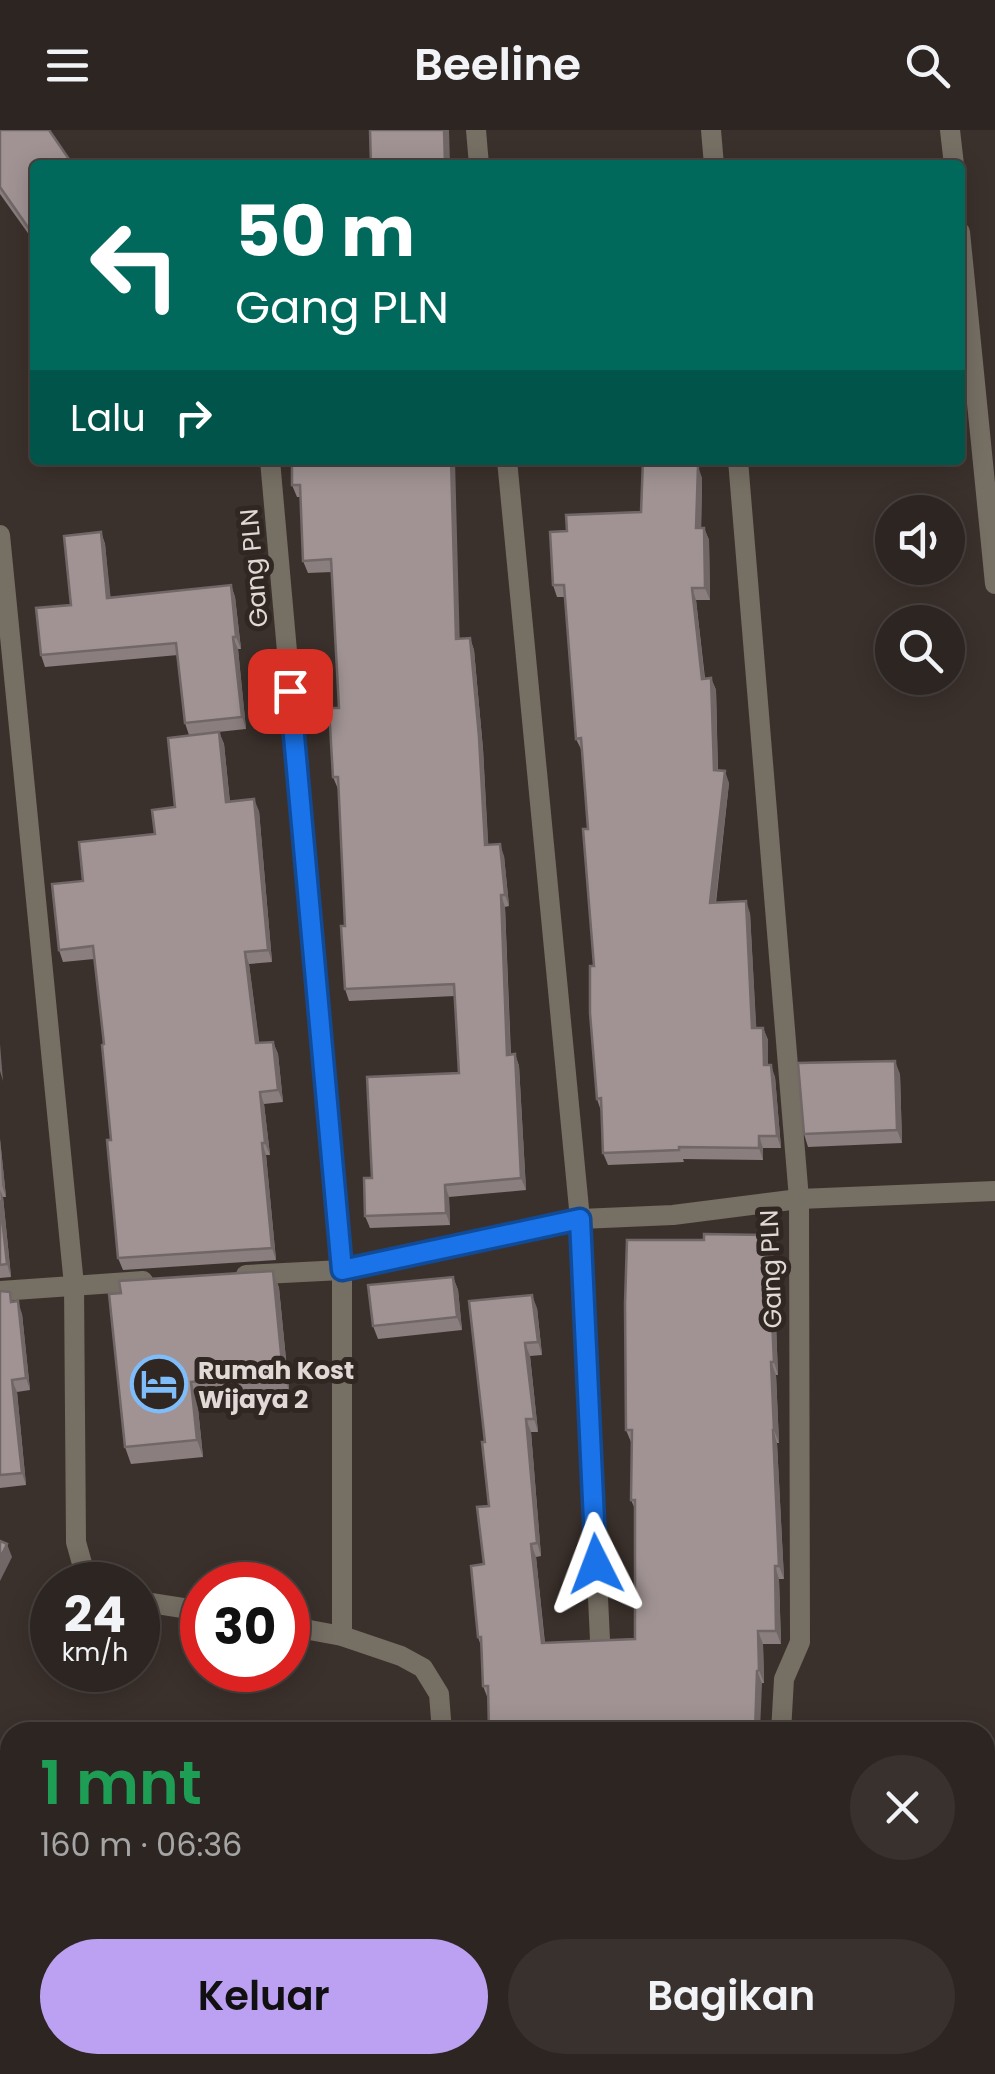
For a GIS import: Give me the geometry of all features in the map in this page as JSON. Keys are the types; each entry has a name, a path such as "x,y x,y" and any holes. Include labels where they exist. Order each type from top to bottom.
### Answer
{"street":[{"path":"476,130 479,160"},
{"path":"711,130 714,160"},
{"path":"950,130 953,160"},
{"path":"965,282 995,584"},
{"name":"Gang PLN","path":"270,465 342,1270 342,1636"},
{"path":"508,465 580,1219 600,1640"},
{"path":"738,465 800,1198 995,1191"},
{"path":"0,535 74,1285 76,1542 82,1562"},
{"name":"Gang PLN","path":"227,1276 342,1270 580,1219 673,1215 800,1198 800,1642 784,1678 782,1722"},
{"path":"0,1291 170,1280"},
{"path":"310,1630 342,1636 401,1656 423,1668 439,1694 441,1722"}],"building":[{"path":"0,130 49,130 70,160 30,160 30,230 0,187"},
{"path":"370,130 444,130 445,160 371,160"},
{"path":"292,465 451,465 456,639 470,638 485,845 500,844 505,895 501,895 507,1055 515,1054 521,1178 445,1185 446,1213 365,1216 364,1178 372,1178 367,1077 459,1073 454,984 345,989 338,777 333,777 329,708 339,708 331,559 303,561 300,485 292,485"},
{"path":"643,465 698,466 696,528 704,528 705,588 692,588 702,679 711,678 714,770 725,771 710,903 746,901 752,1028 763,1028 764,1065 771,1065 777,1136 759,1136 759,1148 679,1147 603,1153 601,1098 597,1099 590,1013 590,966 594,966 583,829 588,829 581,738 576,739 564,585 553,585 550,532 567,531 566,515 641,512"},
{"path":"101,532 107,598 231,585 242,717 185,723 176,643 41,655 36,608 71,605 64,536"},
{"path":"219,732 226,802 254,799 268,950 245,952 256,1043 273,1042 278,1090 260,1092 272,1248 118,1258 107,1140 111,1140 104,1044 93,946 59,950 52,884 83,881 79,842 155,834 152,810 175,807 168,738"},
{"path":"895,1061 897,1130 804,1134 798,1063"},
{"path":"0,1200 7,1264 0,1265"},
{"path":"704,1234 768,1235 779,1566 775,1566 776,1631 758,1631 755,1722 489,1722 488,1686 483,1686 471,1566 484,1564 477,1507 489,1506 469,1301 532,1295 538,1342 525,1343 534,1419 526,1419 537,1543 531,1544 542,1643 635,1639 632,1430 626,1430 627,1240 704,1240"},
{"path":"273,1271 283,1374 191,1382 197,1440 125,1447 109,1294 121,1293 119,1281"},
{"path":"453,1277 457,1317 373,1326 368,1285"},
{"path":"0,1291 10,1292 11,1302 18,1301 26,1378 12,1380 22,1473 0,1475"}],"place":[{"name":"Rumah Kost Wijaya 2","path":"159,1384"}],"route":[{"path":"290,691 342,1270 580,1219 596,1564"}]}
